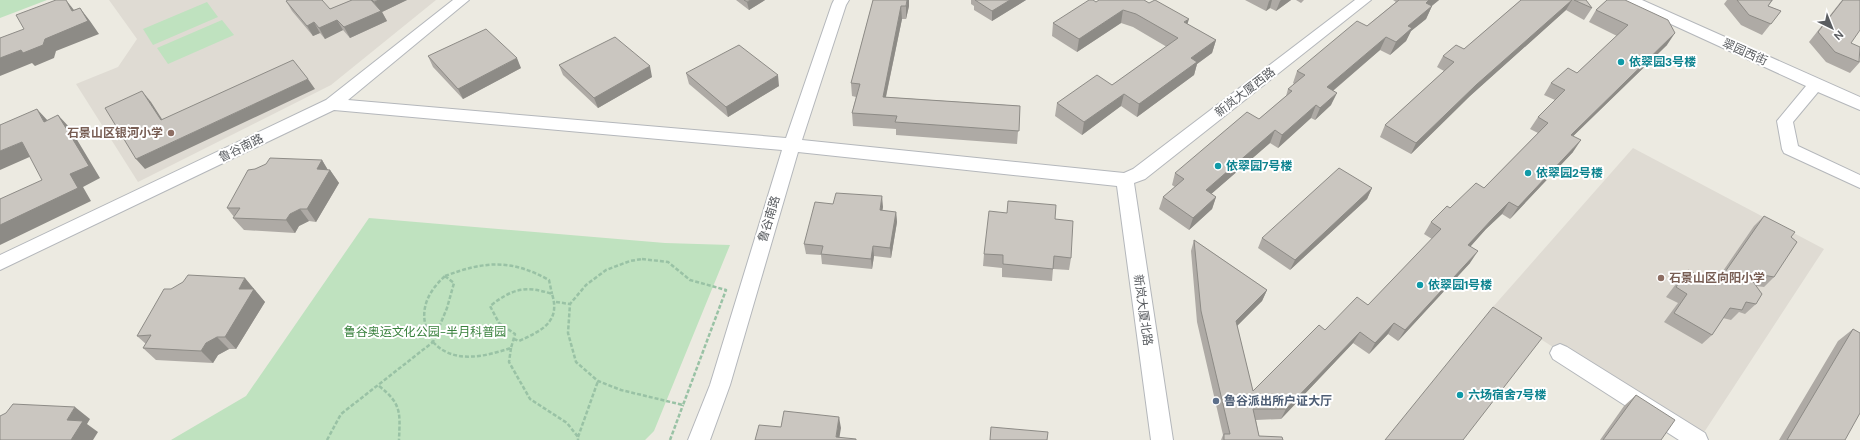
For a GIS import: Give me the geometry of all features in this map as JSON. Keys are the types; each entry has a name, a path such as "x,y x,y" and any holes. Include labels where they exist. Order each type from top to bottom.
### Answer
{"street":[{"name":"鲁谷南路","path":"0,263 332,104 462,0"},
{"name":"鲁谷南路","path":"699,440 720,385 792,145 842,0"},
{"name":"新岚大厦西路","path":"1125,180 1139,174 1364,0"},
{"name":"翠园西街","path":"1630,0 1860,104"},
{"path":"1816,84 1785,121 1790,149 1860,182"},
{"path":"332,104 792,145 1125,180"},
{"name":"新岚大厦北路","path":"1125,180 1162,440"},
{"path":"1560,353 1697,440"}],"path":[{"path":"670,440 726,290 709,287 686,278 670,263 648,259 628,261 604,272 581,288 570,304 568,333 576,362 598,381 621,390 683,405"},
{"path":"511,348 486,356 471,358 444,350 433,343 426,326 426,300 436,285 445,276 466,267 493,264 520,266 549,280 552,294 556,302 554,316 540,332 519,341 514,339"},
{"path":"327,440 341,414 433,343 447,308 454,283 445,276"},
{"path":"552,294 538,288 525,287 506,293 490,306 495,319 504,328 514,334 509,362 530,399 567,423 578,438"},
{"path":"556,302 570,304"},
{"path":"578,438 598,381"},
{"path":"379,386 392,396 400,415 399,440"}],"shaded area":[{"name":"石景山区银河小学","path":"109,0 436,0 331,85 138,182 76,84 118,67 137,39"},
{"name":"石景山区向阳小学","path":"1633,148 1824,249 1699,440 1492,308"}],"green space":[{"path":"0,0 47,0 0,18"},
{"path":"207,2 218,17 153,45 143,29"},
{"path":"222,20 234,35 168,64 157,48"},
{"name":"鲁谷奥运文化公园-半月科普园","path":"369,218 665,243 730,245 654,431 645,440 171,440 246,396"}],"building":[{"path":"56,0 66,0 72,11 80,8 88,21 45,39 43,45 23,53 21,50 0,58 0,38 24,29 16,15"},
{"path":"322,0 330,9 352,0 371,0 381,11 344,27 337,20 319,28 314,22 307,26 286,1"},
{"path":"873,0 907,0 906,6 901,6 883,97 1020,106 1019,131 895,122 897,116 852,113 860,84 851,83"},
{"path":"975,0 1010,0 992,11"},
{"path":"1089,0 1096,2 1099,0 1144,0 1149,3 1155,0 1189,19 1184,22 1216,40 1191,58 1197,62 1139,104 1124,94 1084,122 1057,103 1097,75 1112,85 1178,38 1136,14 1123,10 1079,39 1053,23"},
{"path":"1399,0 1429,0 1426,3 1432,6 1408,26 1412,28 1396,42 1386,37 1327,87 1337,93 1320,108 1316,105 1282,135 1275,130 1206,190 1216,197 1193,218 1163,197 1184,179 1175,173 1247,112 1259,119 1292,91 1288,89 1305,75 1297,71 1357,21 1367,26"},
{"path":"1521,0 1572,0 1476,85 1416,143 1385,125 1454,62 1443,56 1456,45 1464,49"},
{"path":"1574,0 1586,0 1592,8"},
{"path":"1607,0 1625,0 1668,20 1675,33 1571,135 1581,140 1518,207 1509,202 1468,245 1478,251 1405,330 1394,323 1375,343 1360,332 1286,409 1253,409 1259,436 1282,437 1283,440 1224,440 1224,434 1230,434 1201,311 1194,240 1267,290 1236,321 1253,391 1319,325 1325,330 1357,297 1368,305 1441,229 1431,222 1447,206 1450,208 1476,183 1484,188 1548,123 1538,117 1565,90 1551,83 1568,68 1577,73 1628,25 1596,10"},
{"path":"1737,0 1772,0 1768,6 1781,11 1771,24 1749,15"},
{"path":"1843,0 1860,0 1860,30 1851,43 1860,47 1859,62 1835,52 1818,32"},
{"path":"486,29 517,58 458,89 428,56"},
{"path":"615,37 650,66 594,98 559,65"},
{"path":"739,45 778,75 726,107 686,73"},
{"path":"293,60 308,79 136,159 105,108 142,91 161,120"},
{"path":"37,109 44,122 58,115 89,166 70,174 78,188 0,225 0,199 42,180 22,142 0,151 0,125"},
{"path":"270,158 322,160 317,169 330,170 307,209 300,209 290,214 286,220 233,218 240,208 227,208 248,170 255,169 266,164"},
{"path":"1339,168 1372,188 1295,260 1262,238"},
{"path":"836,193 882,196 880,210 896,212 890,248 873,246 871,259 821,254 823,246 804,244 815,202 833,204"},
{"path":"1008,201 1056,205 1055,219 1073,221 1071,258 1054,256 1053,269 1003,264 1003,255 984,254 989,211 1007,213"},
{"path":"1764,216 1795,232 1791,237 1797,242 1774,277 1746,272 1762,294 1756,304 1746,302 1742,310 1730,308 1712,335 1674,313 1687,294 1676,287 1688,270 1716,285"},
{"path":"188,275 245,278 239,289 254,289 225,337 217,337 206,343 201,351 143,348 151,335 137,336 164,289 171,289 183,282"},
{"name":"六场宿舍7号楼","path":"1493,307 1542,338 1463,440 1385,440"},
{"path":"1853,329 1860,333 1860,413 1845,440 1787,440"},
{"path":"1636,395 1675,420 1661,440 1603,440"},
{"path":"13,404 75,407 67,420 83,421 71,440 0,440 0,416 6,413"},
{"path":"784,411 839,417 836,437 856,440 755,440 759,425 781,427"},
{"path":"991,427 1048,432 1047,440 990,440"}],"place":[{"name":"依翠园3号楼","path":"1621,62"},
{"name":"石景山区银河小学","path":"171,133"},
{"name":"依翠园7号楼","path":"1218,166"},
{"name":"依翠园2号楼","path":"1528,173"},
{"name":"石景山区向阳小学","path":"1661,278"},
{"name":"依翠园1号楼","path":"1420,285"},
{"name":"六场宿舍7号楼","path":"1460,395"},
{"name":"鲁谷派出所户证大厅","path":"1216,401"}]}
